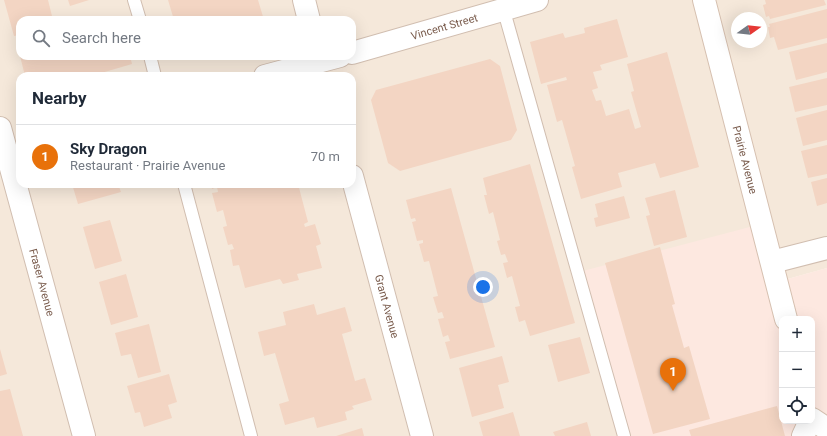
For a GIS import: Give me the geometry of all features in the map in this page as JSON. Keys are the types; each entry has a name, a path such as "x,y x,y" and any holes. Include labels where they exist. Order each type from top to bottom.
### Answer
{"street":[{"path":"304,0 308,16"},
{"name":"Vincent Street","path":"356,52 502,5 536,0"},
{"name":"Prairie Avenue","path":"704,0 785,316"},
{"path":"282,72 326,62"},
{"name":"Fraser Avenue","path":"6,141 16,179"},
{"name":"Fraser Avenue","path":"18,188 84,436"},
{"name":"Grant Avenue","path":"355,188 422,436"},
{"path":"772,262 827,248"},
{"path":"815,422 827,429"},
{"path":"804,436 809,424"}],"lane":[{"path":"134,0 139,16"},
{"path":"502,5 624,436"},
{"path":"151,60 154,72"},
{"path":"185,188 251,436"}],"shaded area":[{"path":"0,0 827,0 827,268 784,280 622,436 0,436"},
{"path":"769,222 784,280 827,268 827,436 622,436 579,272"}],"building":[{"path":"4,0 48,0 52,16 16,16 16,36 14,36"},
{"path":"68,0 89,0 70,6"},
{"path":"168,0 258,0 263,16 173,16"},
{"path":"765,0 824,0 826,5 770,19 769,16 767,17 767,12 765,12 763,5 766,4"},
{"path":"827,9 827,38 778,50 774,37 770,38 768,27 770,27 769,24"},
{"path":"617,19 628,57 600,65 602,70 593,72 598,88 592,90 596,101 601,100 606,116 629,109 635,129 641,127 631,92 634,91 627,64 667,52 699,167 660,178 655,163 618,173 622,187 581,199 572,167 575,166 562,120 557,122 547,85 567,80 566,77 541,84 530,42 563,33 565,38 585,33 584,28"},
{"path":"827,43 827,72 796,80 789,52"},
{"path":"490,59 500,66 517,130 511,140 400,171 388,163 371,100 376,90"},
{"path":"21,60 131,60 132,64 105,72 24,72"},
{"path":"827,78 827,105 795,112 789,87"},
{"path":"827,110 827,140 803,146 796,118"},
{"path":"827,145 827,174 808,178 801,151"},
{"path":"530,164 575,323 530,336 525,320 519,322 515,307 520,306 512,276 507,278 503,263 508,262 505,254 501,255 497,241 500,240 493,212 489,214 484,195 487,195 483,178"},
{"path":"827,178 827,203 817,206 811,182"},
{"path":"73,188 120,188 121,192 78,204"},
{"path":"217,188 299,188 308,222 304,224 305,227 315,224 321,244 316,246 322,268 297,274 299,280 283,284 280,279 245,288 239,265 233,266 230,250 234,249 232,244 228,245 223,227 227,226 223,210 217,212 212,193 218,192"},
{"path":"451,188 495,347 450,359 445,342 450,341 448,335 443,337 438,319 444,318 442,312 438,313 433,297 438,296 429,261 424,262 419,244 423,243 423,240 417,241 412,222 416,221 415,218 411,219 406,200"},
{"path":"675,190 687,237 654,246 646,216 650,215 645,198"},
{"path":"624,196 630,218 596,227 594,218 598,217 595,204"},
{"path":"110,220 122,261 95,269 83,227"},
{"path":"660,247 675,304 672,305 684,348 689,346 710,419 653,434 605,263"},
{"path":"126,274 138,317 111,325 99,282"},
{"path":"314,304 317,315 345,307 352,331 342,334 355,381 365,378 372,400 352,406 354,409 345,412 347,420 317,428 314,417 285,425 279,404 289,401 275,353 264,356 258,332 286,325 283,312"},
{"path":"149,324 161,372 138,378 131,354 121,356 115,333"},
{"path":"580,337 590,373 558,382 548,345"},
{"path":"0,349 7,374 0,376"},
{"path":"502,356 509,382 498,385 504,408 472,417 459,368"},
{"path":"169,374 177,402 168,405 172,418 144,427 140,412 135,413 127,386"},
{"path":"10,389 23,436 0,436 0,391"},
{"path":"777,406 779,424 782,424 785,436 691,436 689,430"},
{"path":"513,412 520,436 483,436 479,422"},
{"path":"587,422 591,436 555,436 553,432"},
{"path":"362,428 364,436 336,436"}],"place":[{"name":"Sky Dragon","path":"673,391"}]}
